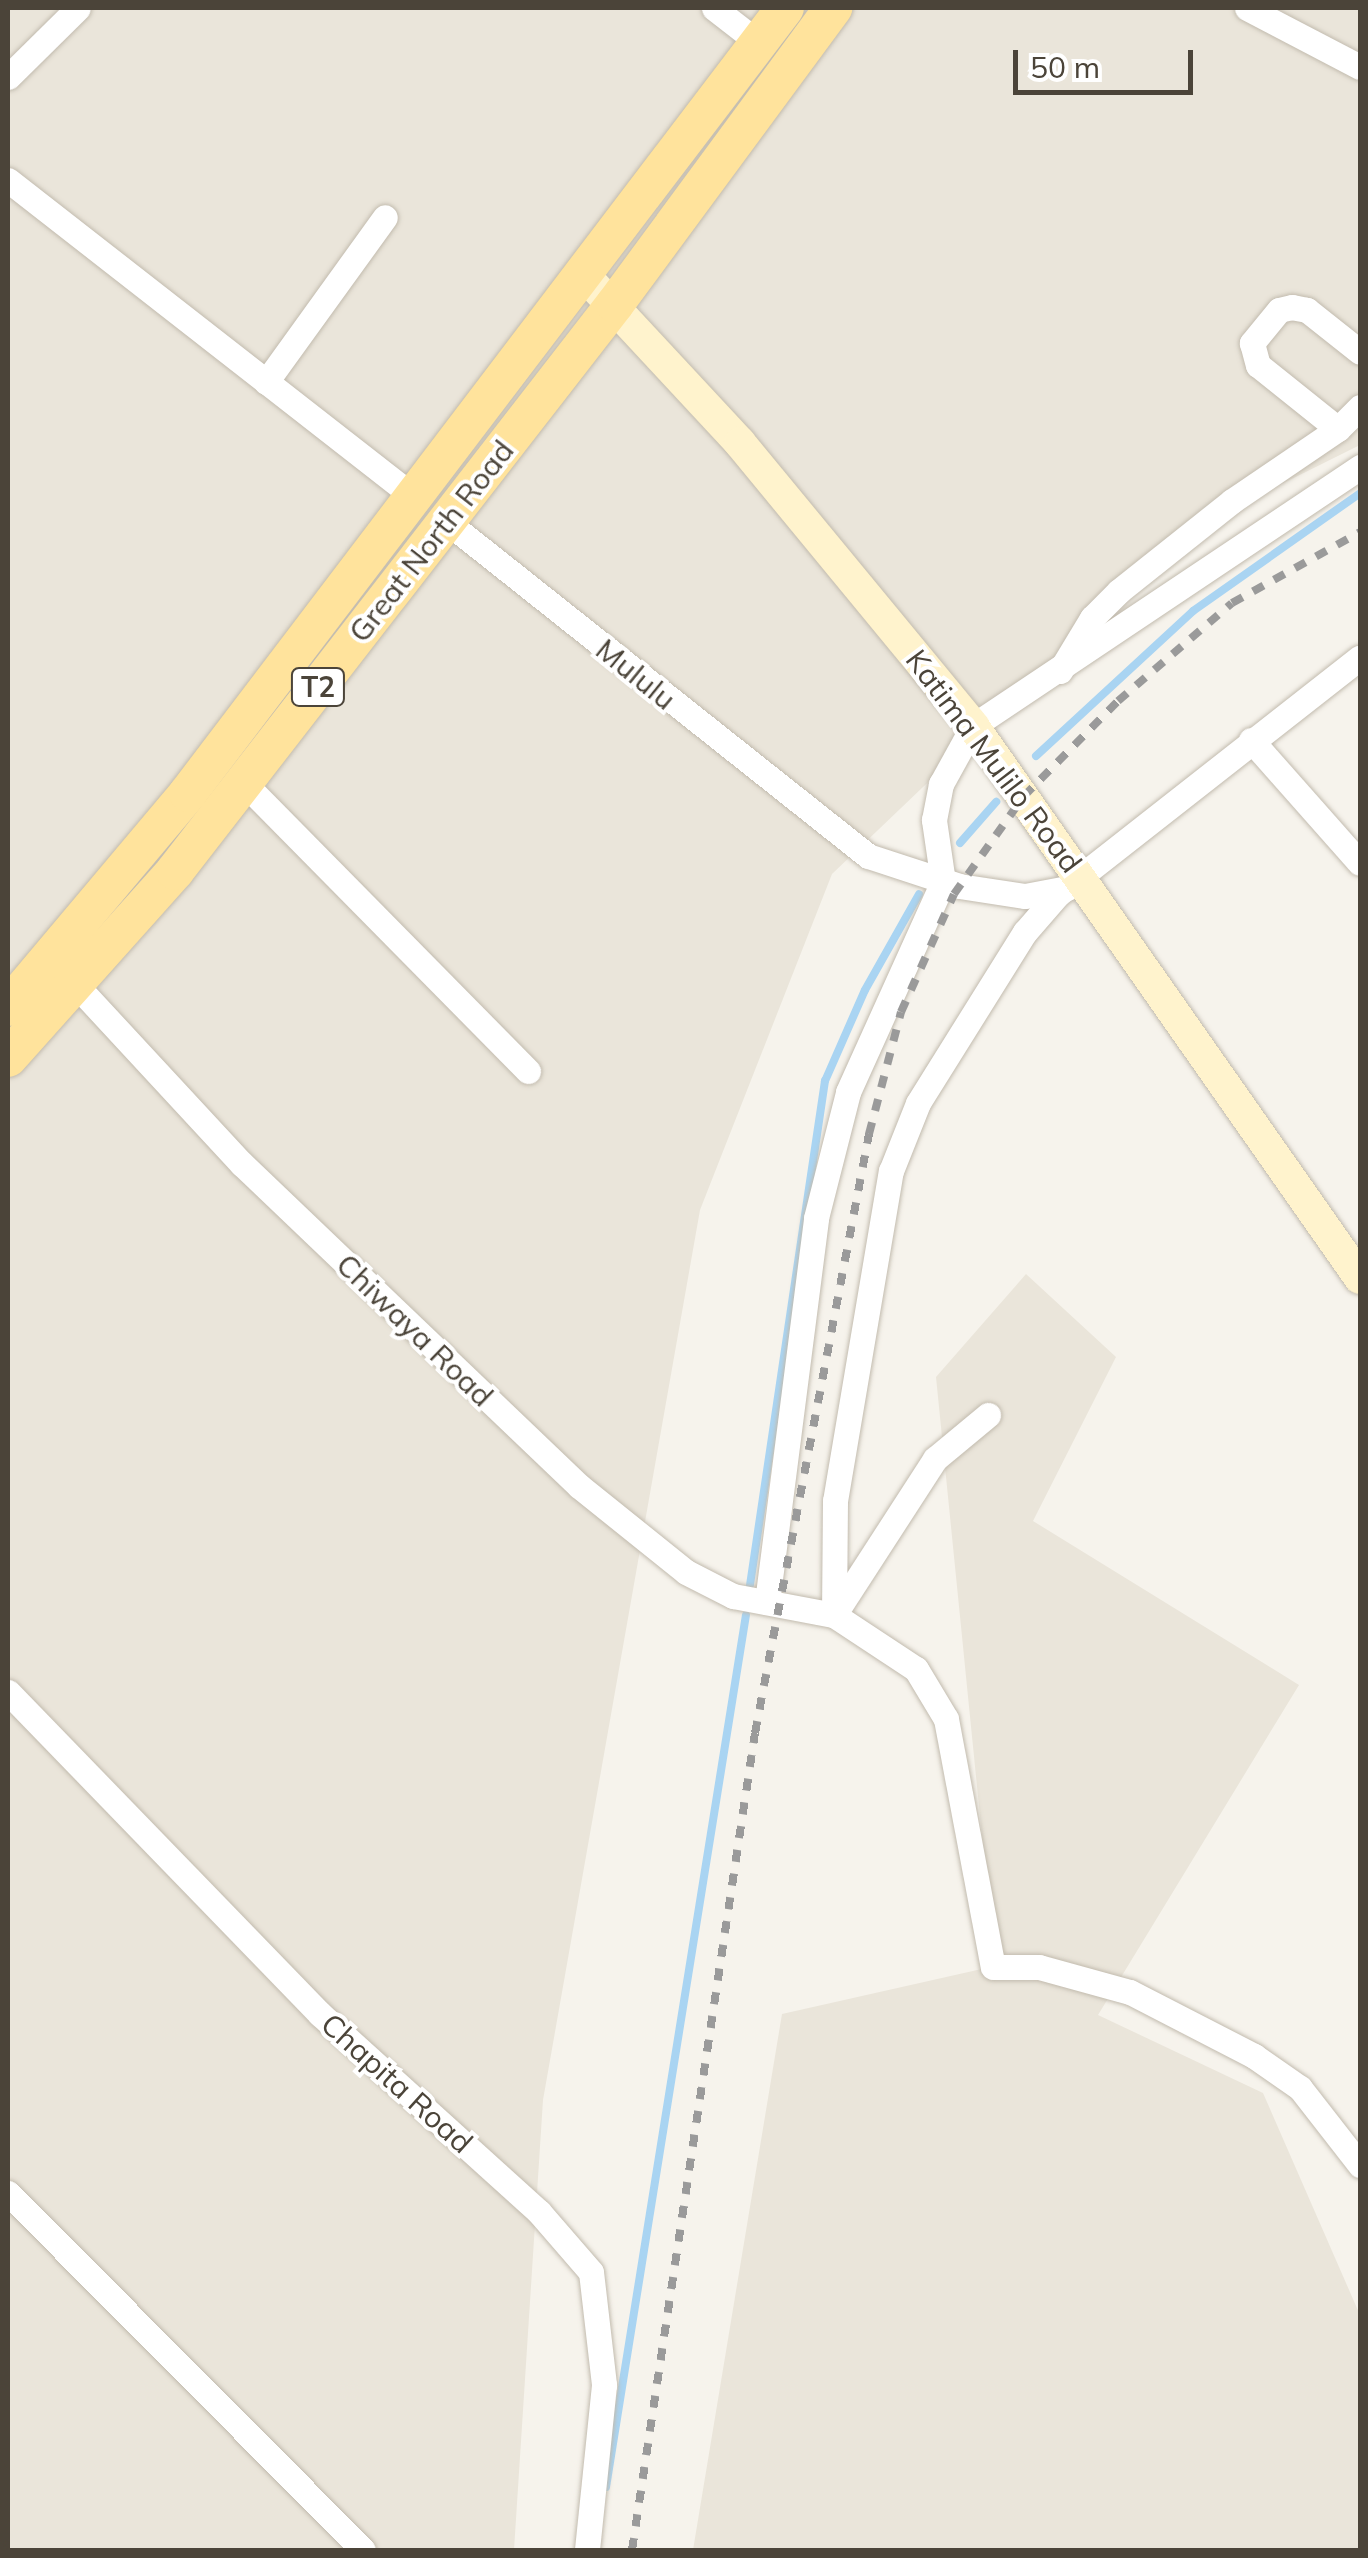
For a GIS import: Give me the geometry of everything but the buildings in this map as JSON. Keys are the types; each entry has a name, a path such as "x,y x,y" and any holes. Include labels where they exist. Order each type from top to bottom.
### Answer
{"main road":[{"name":"Great North Road","path":"8,1058 188,792 586,277 786,8"},
{"name":"Great North Road","path":"8,1007 64,971 244,782 616,304 833,8"},
{"name":"Katima Mulilo Road","path":"586,277 616,304 740,443 973,726 1074,882 1360,1278"}],"street":[{"path":"8,77 78,8"},
{"path":"714,8 758,43"},
{"path":"1247,8 1360,66"},
{"path":"8,180 414,497"},
{"path":"266,382 385,217"},
{"path":"1338,429 1258,366 1252,343 1279,310 1292,307 1360,352"},
{"path":"1058,675 1083,630 1119,590 1338,429 1360,407"},
{"path":"767,1602 816,1218 848,1092 942,882 938,802 973,726 1058,675 1360,467"},
{"name":"Mululu","path":"446,521 825,827 868,856 942,882 1025,896 1074,882"},
{"path":"834,1614 835,1501 892,1171 942,1062 1025,932 1074,882 1360,657"},
{"path":"1251,740 1360,863"},
{"path":"244,782 528,1071"},
{"name":"Chiwaya Road","path":"64,971 242,1164 579,1486 686,1572 732,1596 834,1614"},
{"path":"834,1614 935,1459 988,1415"},
{"path":"834,1614 916,1669 937,1694 993,1967 1040,1967 1130,1992 1254,2056 1300,2088 1360,2166"},
{"name":"Chapita Road","path":"8,1692 320,2014 540,2212 591,2272 604,2386 587,2550"},
{"path":"8,2192 363,2550"}],"shaded area":[{"path":"8,8 1360,8 1360,445 1195,527 832,874 700,1210 543,2100 514,2550 8,2550"},
{"path":"1026,1274 1116,1357 1033,1521 1299,1685 1098,2015 1263,2093 1360,2315 1360,2550 693,2550 782,2014 995,1966 936,1377"}],"waterway":[{"path":"1036,756 1193,611 1360,493"},
{"path":"960,843 996,802"},
{"path":"750,1585 825,1081 865,990 919,894"},
{"path":"606,2487 746,1615"}],"railway":[{"path":"632,2550 755,1733 869,1134 901,1012 954,894 1024,796 1118,701 1232,603 1360,532"}]}
